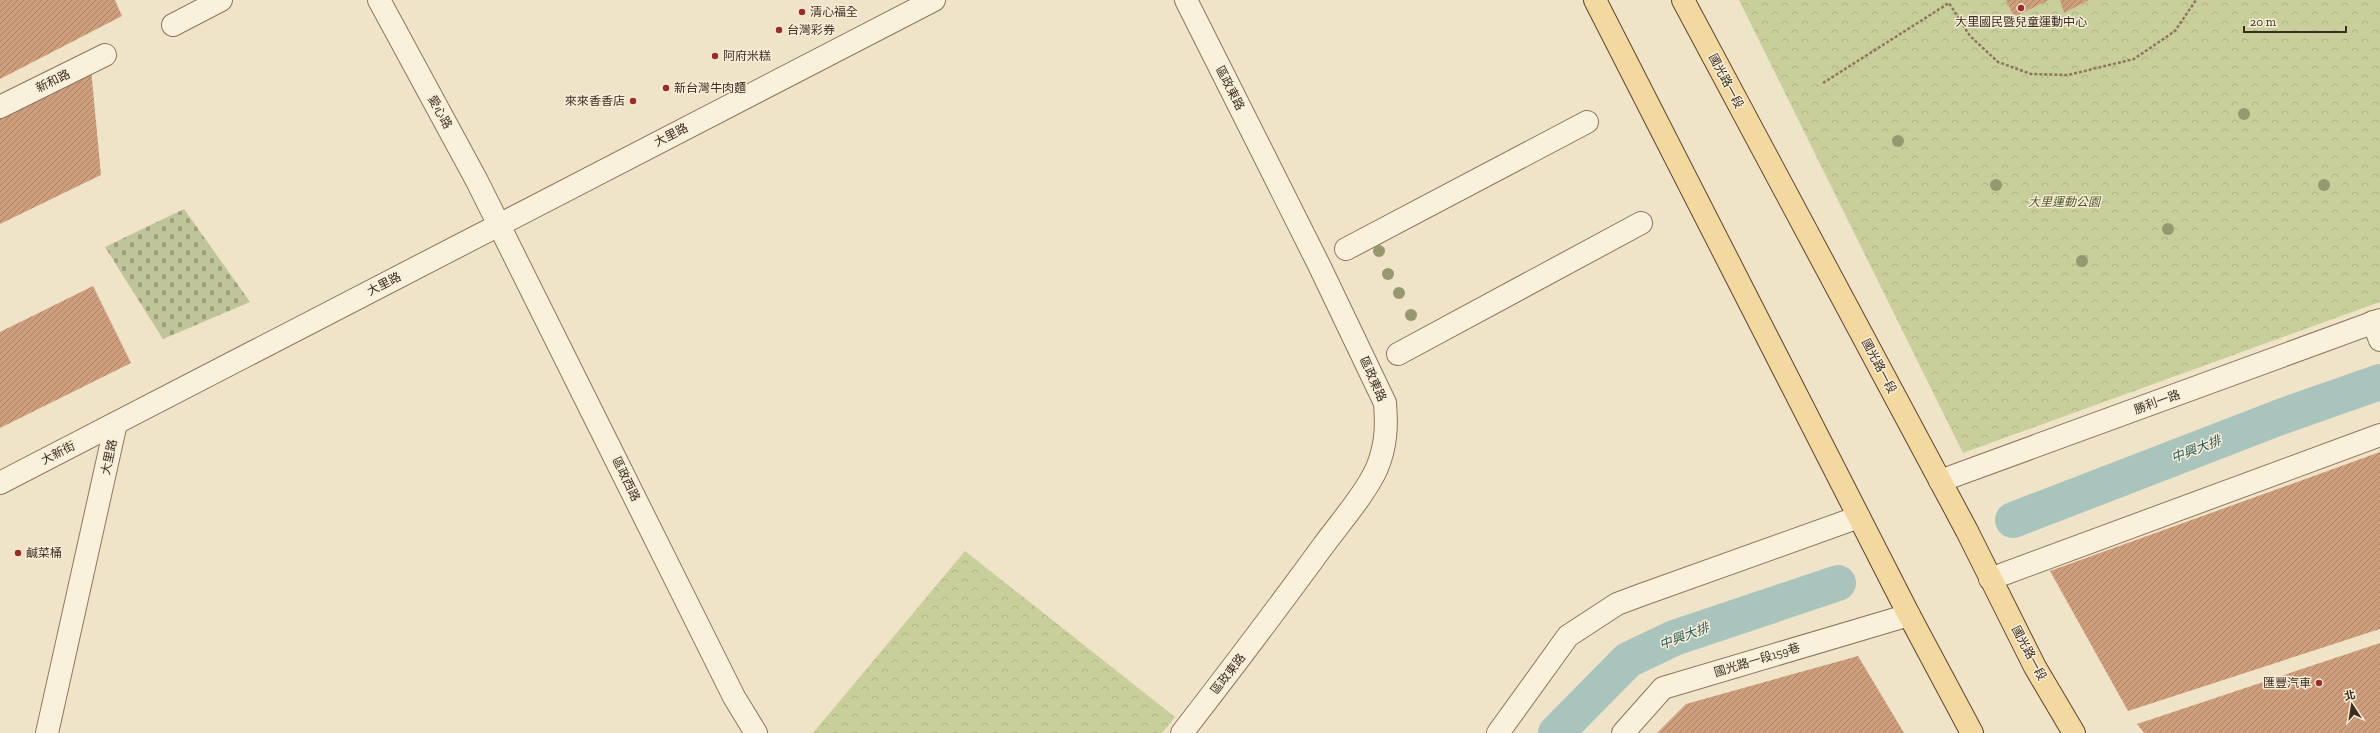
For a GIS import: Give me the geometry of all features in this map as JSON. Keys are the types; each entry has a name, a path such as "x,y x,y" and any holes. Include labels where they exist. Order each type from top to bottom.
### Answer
{"main road":[{"path":"1595,0 1909,615 1972,733"},
{"name":"國光路一段","path":"1683,0 1940,482 2035,667 2074,733"}],"street":[{"path":"173,25 221,0"},
{"name":"愛心路","path":"379,0 499,224"},
{"name":"大里路","path":"48,733 116,423 934,0"},
{"name":"區政東路","path":"1182,733 1270,619 1357,500 1376,470 1385,445 1387,424 1385,403 1319,265 1186,0"},
{"name":"新和路","path":"0,107 105,55"},
{"path":"1346,249 1587,122"},
{"path":"1398,354 1641,223"},
{"name":"區政西路","path":"499,224 734,698 756,733"},
{"name":"勝利一路","path":"1940,482 2378,327"},
{"name":"大新街","path":"0,483 116,423"},
{"path":"1990,579 2380,435"},
{"path":"1498,733 1568,636 1590,620 1617,604 1859,517"},
{"name":"國光路一段159巷","path":"1623,733 1663,688 1909,615"}],"path":[{"path":"1823,83 1949,3 1970,36 1998,62 2031,74 2068,76 2134,59 2175,31 2196,0"}],"green space":[{"name":"大里運動公園","path":"1739,0 2380,0 2380,302 1963,453"},
{"path":"184,209 250,302 163,339 105,247"},
{"path":"965,551 1175,717 1162,733 813,733"}],"building":[{"path":"0,0 115,0 122,16 0,79"},
{"name":"大里國民暨兒童運動中心","path":"2006,0 2049,0 2014,17"},
{"name":"大里國民暨兒童運動中心","path":"2060,0 2089,0 2064,13"},
{"path":"91,69 101,175 0,224 0,118"},
{"path":"93,286 131,363 0,428 0,332"},
{"path":"2380,452 2380,629 2128,711 2050,571"},
{"name":"匯豐汽車","path":"2380,643 2380,733 2144,733 2137,724"},
{"path":"1858,656 1904,733 1657,733 1686,704"}],"waterway":[{"name":"中興大排","path":"2013,520 2283,416 2380,382"},
{"name":"中興大排","path":"1556,733 1628,660 1674,638 1838,583"}],"place":[{"name":"大里國民暨兒童運動中心","path":"2021,8"},
{"name":"清心福全","path":"802,12"},
{"name":"台灣彩券","path":"779,30"},
{"name":"阿府米糕","path":"715,56"},
{"name":"新台灣牛肉麵","path":"666,88"},
{"name":"來來香香店","path":"633,101"},
{"name":"鹹菜桶","path":"18,553"},
{"name":"匯豐汽車","path":"2319,683"}]}
